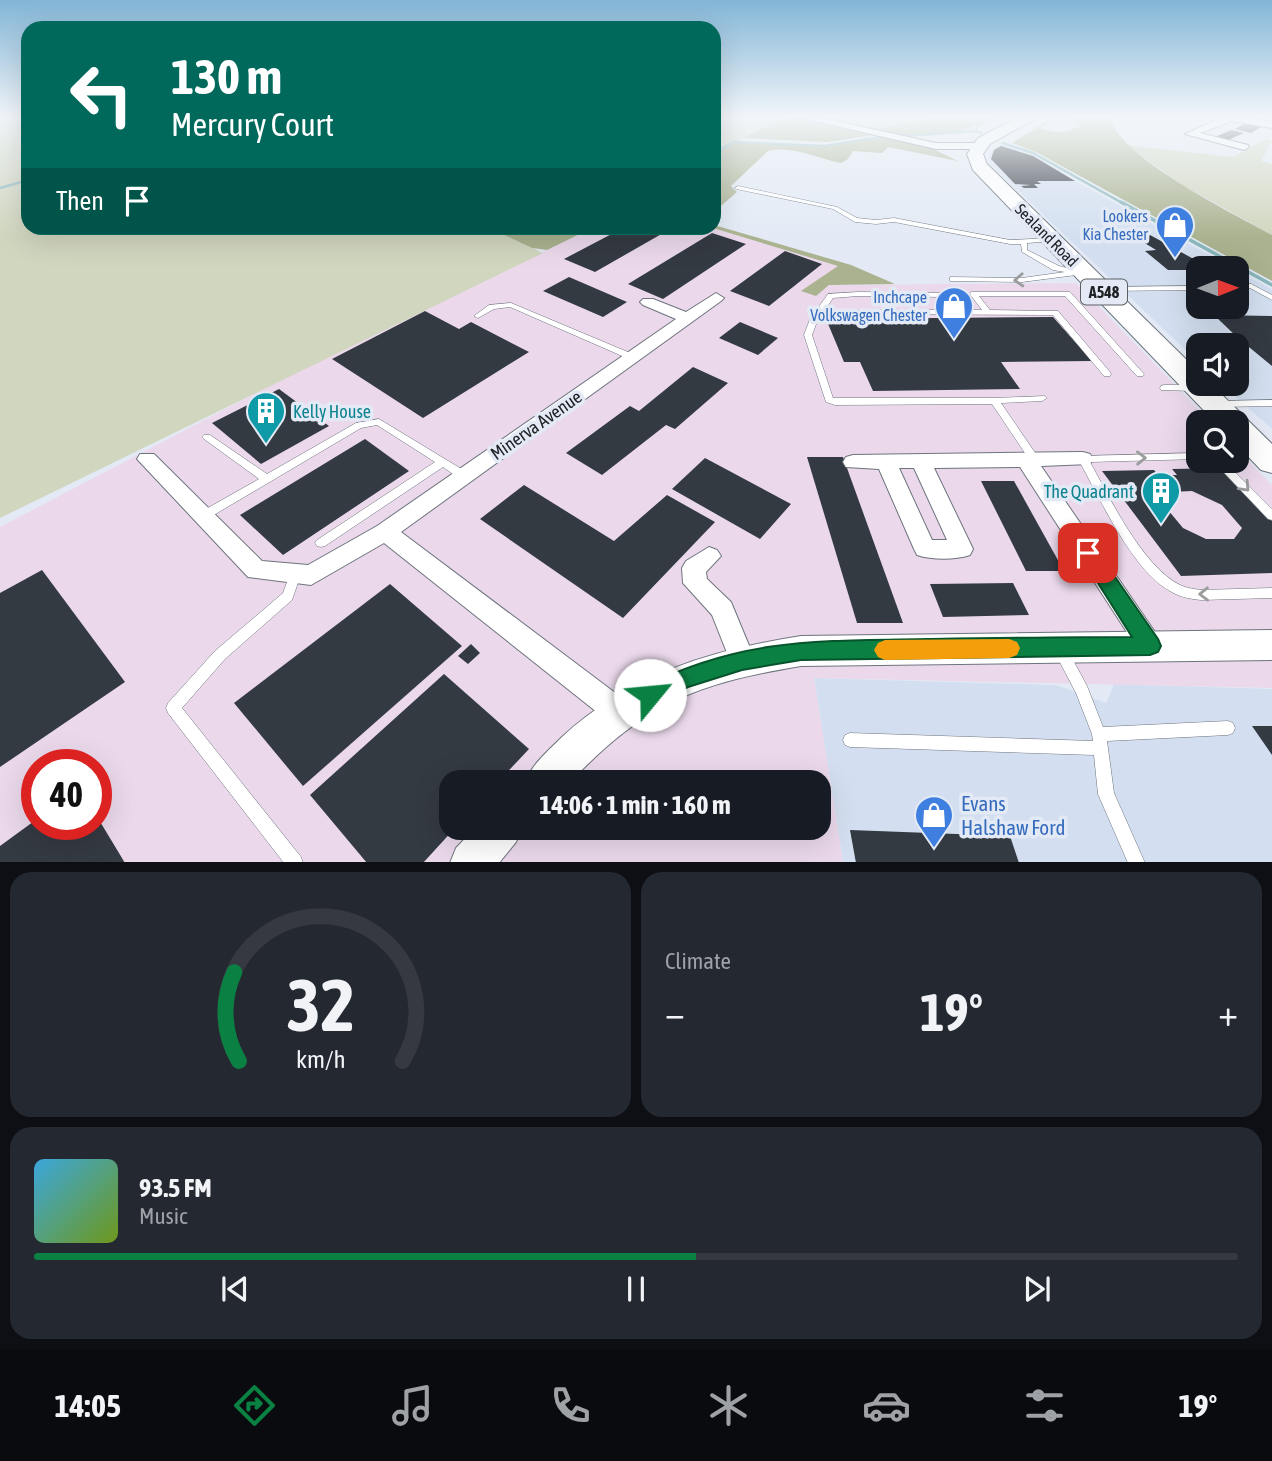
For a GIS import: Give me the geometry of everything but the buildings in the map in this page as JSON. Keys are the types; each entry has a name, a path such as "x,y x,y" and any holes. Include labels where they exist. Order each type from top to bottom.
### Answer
{"main road":[{"name":"Sealand Road","path":"981,157 1078,272 1101,289 1186,376"},
{"name":"Sealand Road","path":"1206,396 1220,410"},
{"path":"1249,440 1272,462"}],"street":[{"name":"Minerva Avenue","path":"147,459 256,570 311,575 385,533 716,298"},
{"path":"648,302 687,318"},
{"path":"853,462 1083,459"},
{"path":"1031,460 1150,646"},
{"path":"886,462 925,550 962,549 921,461"},
{"path":"385,533 608,704 616,715"},
{"path":"709,556 694,568 695,583 722,609 742,660"},
{"path":"557,770 616,715 682,678 742,660 801,651 1272,645"},
{"path":"472,862 491,840"}],"lane":[{"path":"738,188 835,208 855,220 876,222 894,219 1024,243 1053,240"},
{"path":"1024,243 1024,251 1030,256 1078,272"},
{"path":"953,279 1022,280 1078,272"},
{"path":"1250,286 1272,298"},
{"path":"1101,289 1186,288"},
{"path":"988,313 974,293 1067,294 1140,374"},
{"path":"946,295 831,296 809,328 808,335 831,401 996,401 1042,398"},
{"path":"478,316 492,307 511,305 632,357"},
{"path":"820,312 1055,313 1107,374"},
{"path":"1164,388 1186,392"},
{"path":"1206,396 1272,403"},
{"path":"996,401 1031,460"},
{"path":"203,516 359,425 379,422 464,476"},
{"path":"207,437 266,479"},
{"path":"1186,456 1083,459 1139,555 1166,582 1190,594 1272,593"},
{"path":"321,542 443,462"},
{"path":"1230,473 1272,516"},
{"path":"294,862 173,708 220,654 288,596 295,574"},
{"path":"1059,648 1082,691 1100,741 1106,794 1137,862"},
{"path":"850,740 1100,741 1228,728"}],"shaded area":[{"path":"988,157 1038,157 1075,181 1211,256 1186,256 1186,319 1249,319 1250,277 1272,289 1272,429 1235,396 1249,396 1249,333 1186,333 1186,351 990,164"},
{"path":"721,230 839,266 815,296 829,285 1076,283 1199,410 1186,410 1186,473 1249,473 1249,461 1272,485 1272,688 814,678 828,770 439,770 439,840 831,840 831,786 843,862 0,862 0,527 315,362 578,235 721,235"},
{"path":"814,678 1056,685 1106,703 1114,684 1272,689 1272,862 843,862 831,770 828,770"}],"green space":[{"path":"0,157 21,157 21,235 504,235 543,253 0,518"},
{"path":"721,157 761,157 731,186 737,192 721,206"},
{"path":"819,157 849,157 841,163"},
{"path":"1046,157 1143,157 1207,200 1272,235 1272,281 1250,269 1250,256 1226,256"},
{"path":"1143,157 1263,157 1261,161 1272,164 1272,235 1184,186"},
{"path":"721,227 851,265 895,284 829,285 816,296 801,291 838,266 721,230"},
{"path":"504,235 578,235 547,250 532,248"}],"waterway":[{"path":"1041,157 1124,204"},
{"path":"0,188 21,182"},
{"path":"1121,202 1272,285"}],"slow traffic":[{"path":"885,650 1009,648"}],"place":[{"name":"Lookers Kia Chester","path":"1175,259"},
{"name":"Inchcape Volkswagen Chester","path":"954,340"},
{"name":"Kelly House","path":"266,445"},
{"name":"The Quadrant","path":"1161,525"},
{"name":"Evans Halshaw Ford","path":"934,849"}],"route":[{"path":"650,695 682,678 742,660 801,651 1150,646 1088,553"}]}
